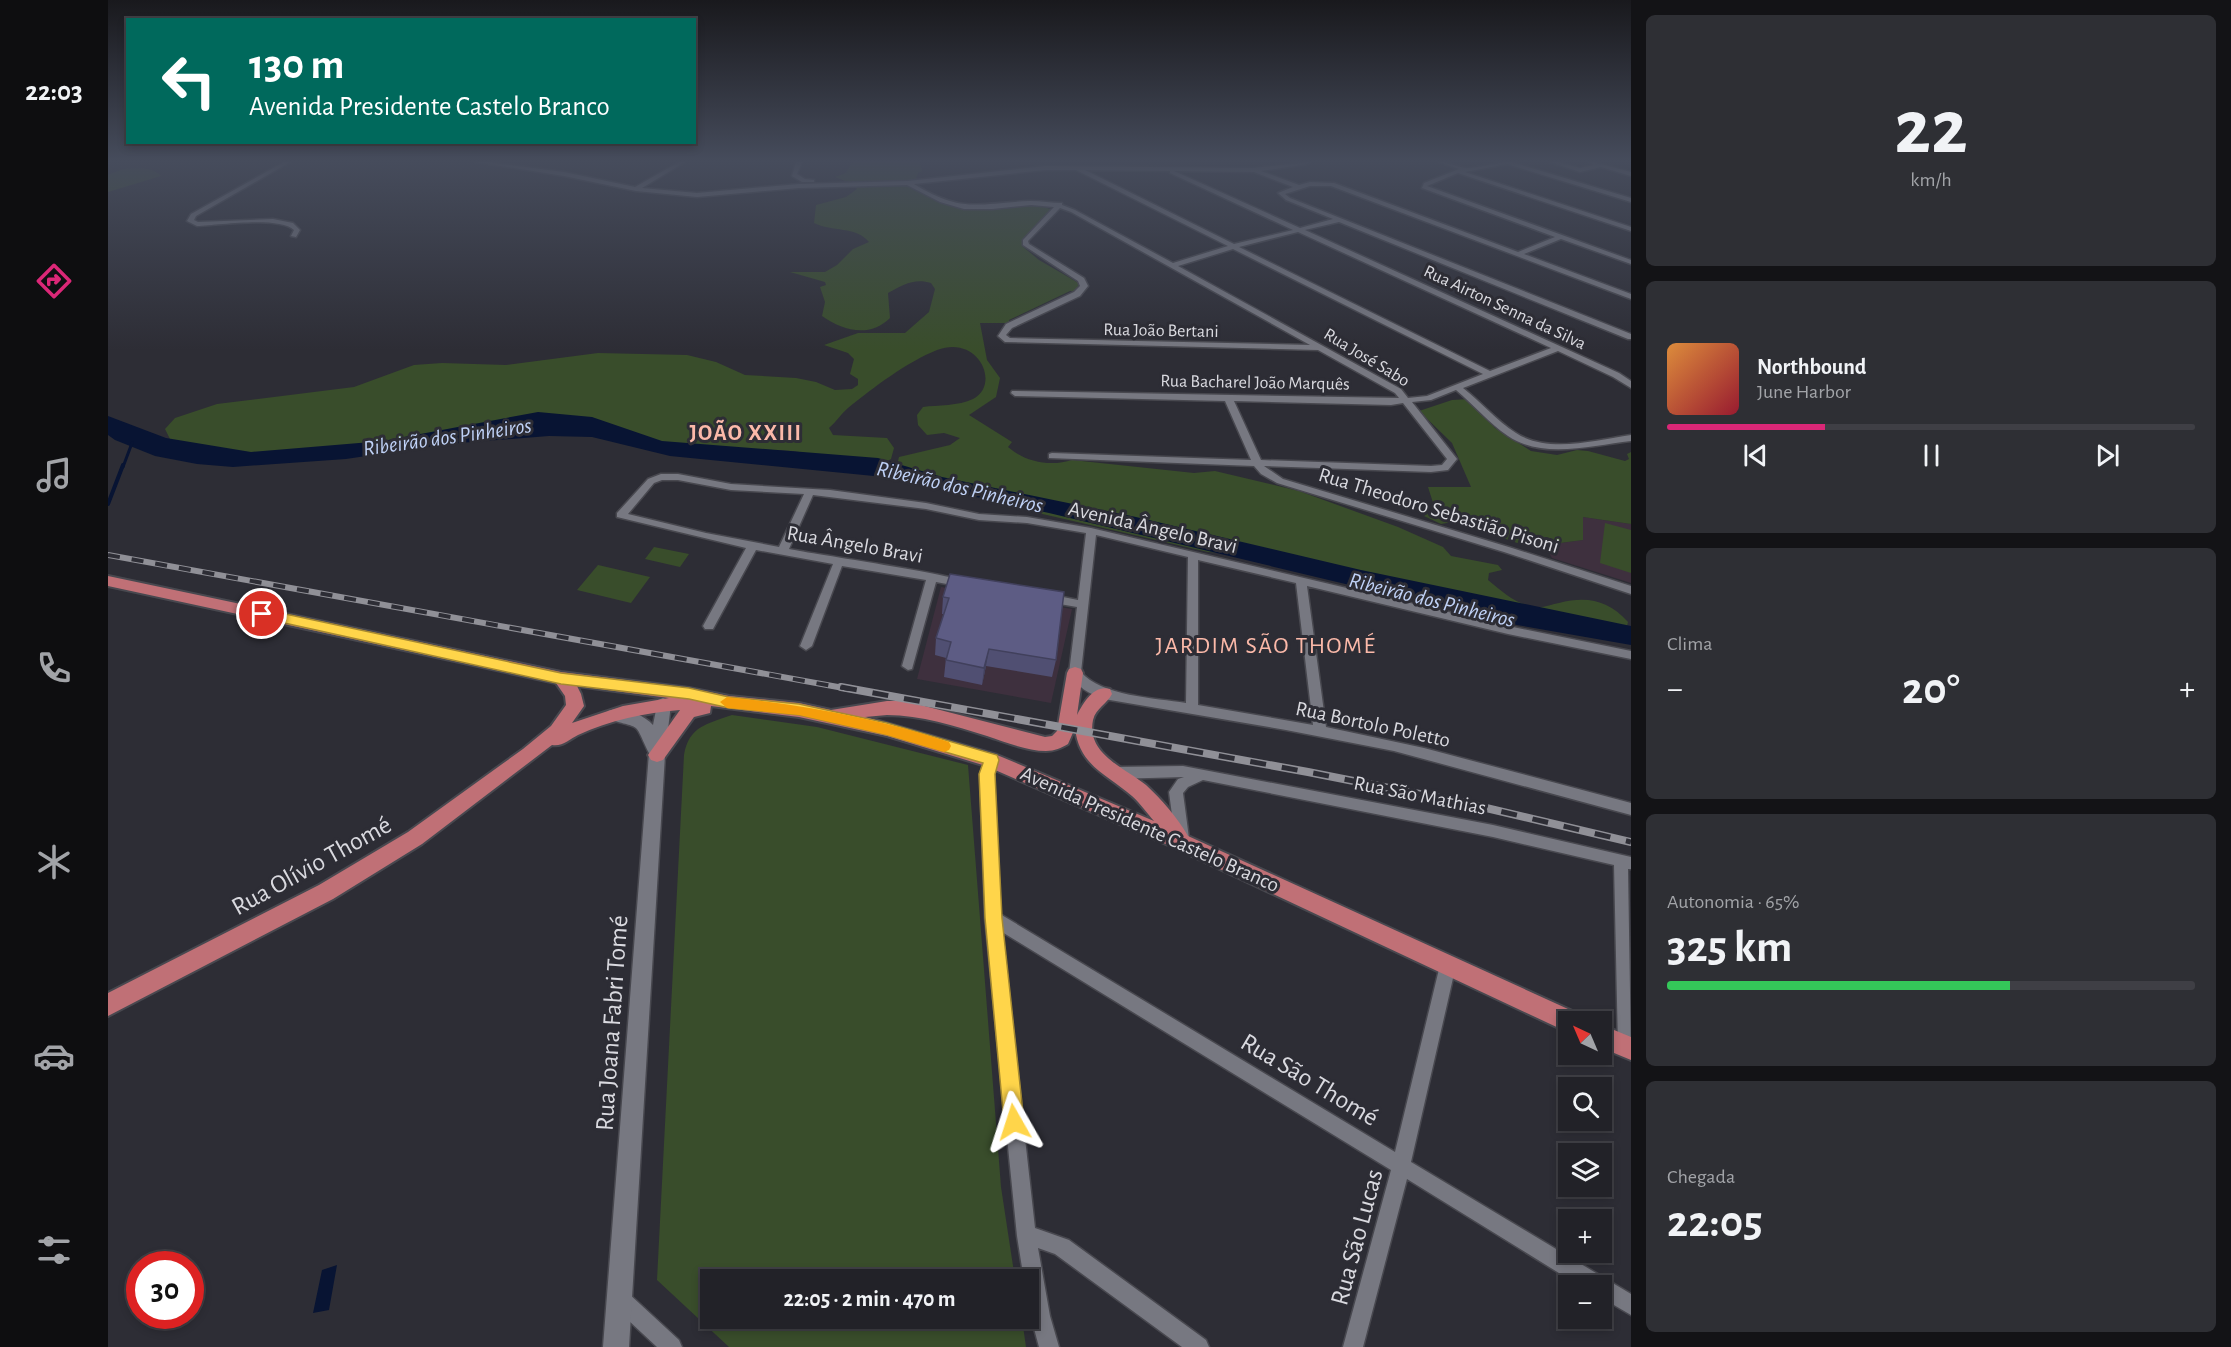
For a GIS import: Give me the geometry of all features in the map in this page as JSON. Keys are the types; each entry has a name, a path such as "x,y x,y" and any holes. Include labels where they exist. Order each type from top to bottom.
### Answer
{"main road":[{"name":"Avenida Presidente Castelo Branco","path":"108,581 561,678 689,694 729,703 799,710 887,729 991,760 1182,842 1558,1016"},
{"path":"823,715 905,708 955,719 1033,743 1055,743 1062,739 1066,731 1075,674"},
{"path":"529,754 557,731 575,706 573,694 561,678"},
{"path":"663,704 671,698 689,694"},
{"path":"1104,694 1091,703 1083,716 1086,737 1099,762 1137,790 1182,842"},
{"path":"529,754 576,728 614,715 663,704 729,703"},
{"path":"657,755 689,711 729,703"},
{"name":"Rua Olívio Thomé","path":"108,1005 326,892 415,838 529,754"},
{"path":"1612,1041 1628,1048"}],"street":[{"path":"292,225 297,230 294,236"},
{"name":"Rua João Bertani","path":"1040,225 1025,241 1026,245 1081,280 1084,286 1077,294 1010,326 1002,336 1008,340 1320,348"},
{"name":"Rua José Sabo","path":"1052,456 1258,465 1445,468 1452,459 1407,400 1384,383 1097,225"},
{"path":"1192,225 1491,375"},
{"name":"Rua Airton Senna da Silva","path":"1286,225 1631,385"},
{"path":"1171,266 1235,246 1319,225"},
{"path":"1351,225 1629,334"},
{"path":"1441,225 1631,297"},
{"path":"1527,225 1631,262"},
{"path":"1518,254 1561,237"},
{"name":"Rua Bacharel João Marquês","path":"1015,393 1391,402 1428,398 1557,349"},
{"path":"1458,388 1518,439 1536,446 1631,438"},
{"path":"1228,398 1258,465"},
{"name":"Rua Theodoro Sebastião Pisoni","path":"1258,465 1264,472 1289,485 1508,550 1631,590"},
{"name":"Avenida Ângelo Bravi","path":"621,515 651,481 661,477 678,477 731,487 830,493 926,506 979,517 1027,520 1091,531 1508,630 1631,655"},
{"path":"782,552 810,492"},
{"name":"Rua Ângelo Bravi","path":"621,515 681,532 752,547 977,585"},
{"path":"1091,531 1075,674 1086,685 1104,694"},
{"path":"709,626 752,547"},
{"path":"1192,555 1192,708"},
{"path":"806,646 839,561"},
{"path":"908,666 932,577"},
{"path":"1301,580 1320,731"},
{"name":"Rua Theodoro Sebastião Pisoni","path":"1614,585 1631,598"},
{"path":"1034,596 1084,605"},
{"name":"Rua Bortolo Poletto","path":"1104,694 1320,731 1466,763 1543,787 1631,809"},
{"name":"Rua Joana Fabri Tomé","path":"616,1347 657,755 663,704"},
{"path":"614,715 632,718 644,724 650,730 657,755"},
{"path":"991,760 987,774 993,918 1026,1236 1040,1317 1049,1347"},
{"name":"Rua São Mathias","path":"1113,773 1183,771 1481,829 1626,861"},
{"path":"1182,842 1176,792 1184,783 1200,775"},
{"path":"1626,861 1628,1048"},
{"name":"Rua São Thomé","path":"993,918 1583,1275"},
{"name":"Rua São Lucas","path":"1353,1347 1401,1166 1448,965"},
{"path":"1026,1236 1062,1246 1199,1347"},
{"name":"Rua São Thomé","path":"1612,1293 1631,1305"},
{"path":"619,1298 672,1347"}],"shaded area":[{"path":"1583,517 1631,524 1631,583 1552,558 1544,545 1583,540"},
{"path":"941,587 1072,609 1051,703 917,679"}],"green space":[{"path":"818,225 1042,225 1022,246 1039,260 1082,285 1075,292 1070,291 1009,320 1009,323 980,323 987,360 1000,378 996,397 969,415 1012,442 1008,447 1022,456 1047,463 1072,460 1194,473 1215,471 1299,491 1398,527 1443,547 1451,556 1498,565 1502,570 1489,573 1488,580 1522,604 1539,607 1588,600 1605,604 1628,622 1626,630 1245,554 1208,552 999,504 907,475 898,461 899,457 950,445 960,438 944,433 927,435 918,425 917,415 923,407 955,404 973,399 981,392 985,383 985,373 981,363 974,355 964,349 952,347 926,355 891,376 848,408 829,428 833,435 887,438 894,448 891,459 878,466 793,451 655,444 564,428 261,463 173,445 165,429 175,418 217,404 354,387 414,365 442,363 506,365 598,353 687,355 716,362 745,375 796,378 816,382 835,390 852,389 858,385 858,379 850,374 854,359 848,353 824,345 858,333 905,333 929,312 935,289 931,283 919,281 888,293 890,318 874,328 856,330 830,321 822,316 825,302 820,287 826,285 825,282 790,272 825,272 837,265 853,249 869,242 851,231"},
{"path":"1469,399 1495,428 1531,451 1557,455 1577,450 1588,451 1625,461 1629,459 1627,454 1631,452 1631,524 1583,517 1583,540 1529,547 1500,537 1469,519 1441,524 1424,516 1435,509 1428,487 1471,487 1452,443 1419,411 1452,400"},
{"path":"1605,523 1631,530 1631,573 1600,563"},
{"path":"654,547 689,554 680,567 645,559"},
{"path":"598,565 650,577 631,603 577,590"},
{"path":"732,715 817,727 968,765 1001,1187 1013,1269 700,1269 700,1320 657,1280 684,755 690,738 700,727"},
{"path":"710,1329 1023,1329 1026,1347 729,1347"}],"water":[{"name":"Ribeirão dos Pinheiros","path":"538,412 592,417 662,441 878,458 942,477 1136,517 1361,570 1631,626 1631,645 1517,625 1049,513 884,477 670,456 592,437 549,436 447,444 346,459 233,467 197,464 155,456 108,435 108,416 166,438 251,452 383,441"},
{"path":"337,1265 329,1310 313,1313 322,1270"}],"building":[{"path":"950,574 1064,592 1056,660 989,649 984,668 946,660 951,642 936,638 949,598 943,597"}],"waterway":[{"path":"123,467 132,443"},
{"path":"108,504 123,465"}],"railway":[{"path":"108,555 849,689"},
{"path":"841,687 1308,772 1465,803 1631,842"}],"slow traffic":[{"path":"727,702 799,710 887,729 944,746"}],"district":[{"name":"JOÃO XXIII","path":"746,432"},
{"name":"JARDIM SÃO THOMÉ","path":"1266,645"}],"route":[{"path":"262,614 561,678 689,694 729,703 799,710 887,729 991,760 987,774 993,918 1014,1122"}]}
